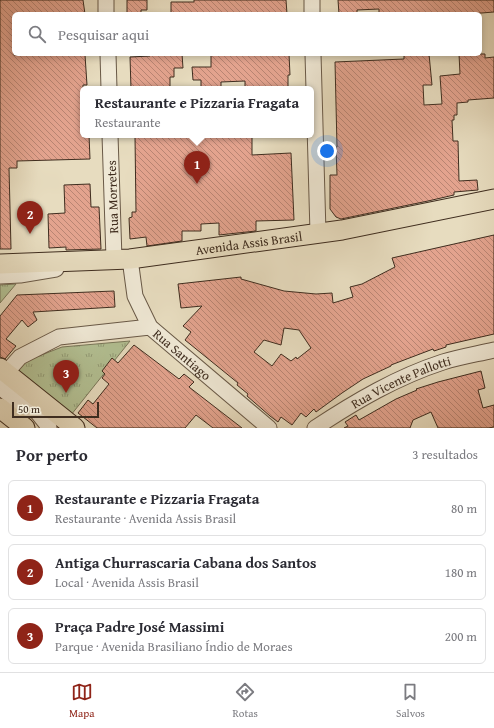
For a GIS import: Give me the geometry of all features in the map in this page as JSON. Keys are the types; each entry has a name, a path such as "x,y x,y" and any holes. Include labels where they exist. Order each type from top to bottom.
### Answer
{"main road":[{"name":"Avenida Assis Brasil","path":"0,264 122,259 342,230 494,199"},
{"path":"2,376 75,428"},
{"path":"0,408 25,428"}],"street":[{"path":"106,0 106,12"},
{"path":"312,0 312,12"},
{"path":"108,56 109,86"},
{"path":"313,56 314,86"},
{"path":"314,90 318,233"},
{"name":"Rua Morretes","path":"110,138 122,259"},
{"path":"0,276 20,275 122,259"},
{"name":"Rua Santiago","path":"122,259 150,327 260,425"},
{"path":"50,428 2,376 20,358 59,337 150,327"},
{"name":"Rua Vicente Pallotti","path":"315,428 349,406 397,380 444,362 494,350"},
{"path":"0,404 50,428"}],"green space":[{"path":"16,284 0,303 0,285"},
{"path":"130,341 71,415 16,372 26,361 62,347"}],"building":[{"path":"0,0 83,0 85,12 12,12 12,56 85,56 87,85 80,86 80,138 89,138 90,159 17,161 17,168 9,168 11,249 0,249"},
{"path":"127,0 147,0 147,10 141,10 141,12 127,12"},
{"path":"194,0 286,0 287,12 171,12 171,2 194,2"},
{"path":"338,0 494,0 494,12 482,13 379,12 379,9 357,10 357,12 339,12"},
{"path":"482,54 485,54 485,58 494,57 494,98 468,100 468,102 457,103 457,115 454,115 454,120 452,120 453,141 458,141 459,181 477,180 478,190 454,192 454,195 341,219 336,217 330,209 330,175 337,175 335,62 404,59 404,56 429,56 432,85 423,85 424,105 442,104 440,76 460,74 459,56 482,56"},
{"path":"182,56 183,68 174,68 174,77 170,77 170,86 131,86 130,57"},
{"path":"211,56 289,56 290,75 288,75 288,86 245,86 245,81 221,82 221,86 201,86 201,80 193,80 192,67 211,67"},
{"path":"135,138 252,138 252,155 291,153 294,220 256,221 256,231 219,235 219,223 201,224 201,231 182,231 182,241 147,246 146,237 130,239 129,218 132,217 132,212 136,212"},
{"path":"90,184 91,207 99,207 101,249 66,250 66,247 49,248 48,214 65,213 64,185"},
{"path":"494,235 494,334 446,345 446,347 434,351 433,349 391,365 363,379 316,412 314,409 306,417 301,413 292,425 281,417 278,422 270,416 247,396 248,394 237,385 238,383 185,340 191,332 183,326 202,306 181,308 178,284 241,277 241,279 284,291 316,294 332,293 333,303 353,297 350,287 362,284 395,267 392,258","holes":["284,328 299,330 311,348 297,359 296,357 291,361 281,354 272,366 254,352 264,340 281,345"]},
{"path":"114,291 115,307 33,312 37,320 28,327 22,320 6,339 16,346 5,359 0,357 0,316 17,295"},
{"path":"134,345 179,379 184,374 194,382 189,387 242,428 213,428 196,415 185,428 97,428 78,413 88,400 93,404 109,384 102,378 105,374 102,371 112,358 118,363"},
{"path":"481,371 485,388 478,390 483,408 494,405 494,427 438,428 431,412 413,420 410,428 344,428 348,426 345,422 356,415 359,420 396,399 417,390 416,389"}],"place":[{"name":"Restaurante e Pizzaria Fragata","path":"197,184"},
{"name":"Antiga Churrascaria Cabana dos Santos","path":"30,234"},
{"name":"Praça Padre José Massimi","path":"66,393"}]}
